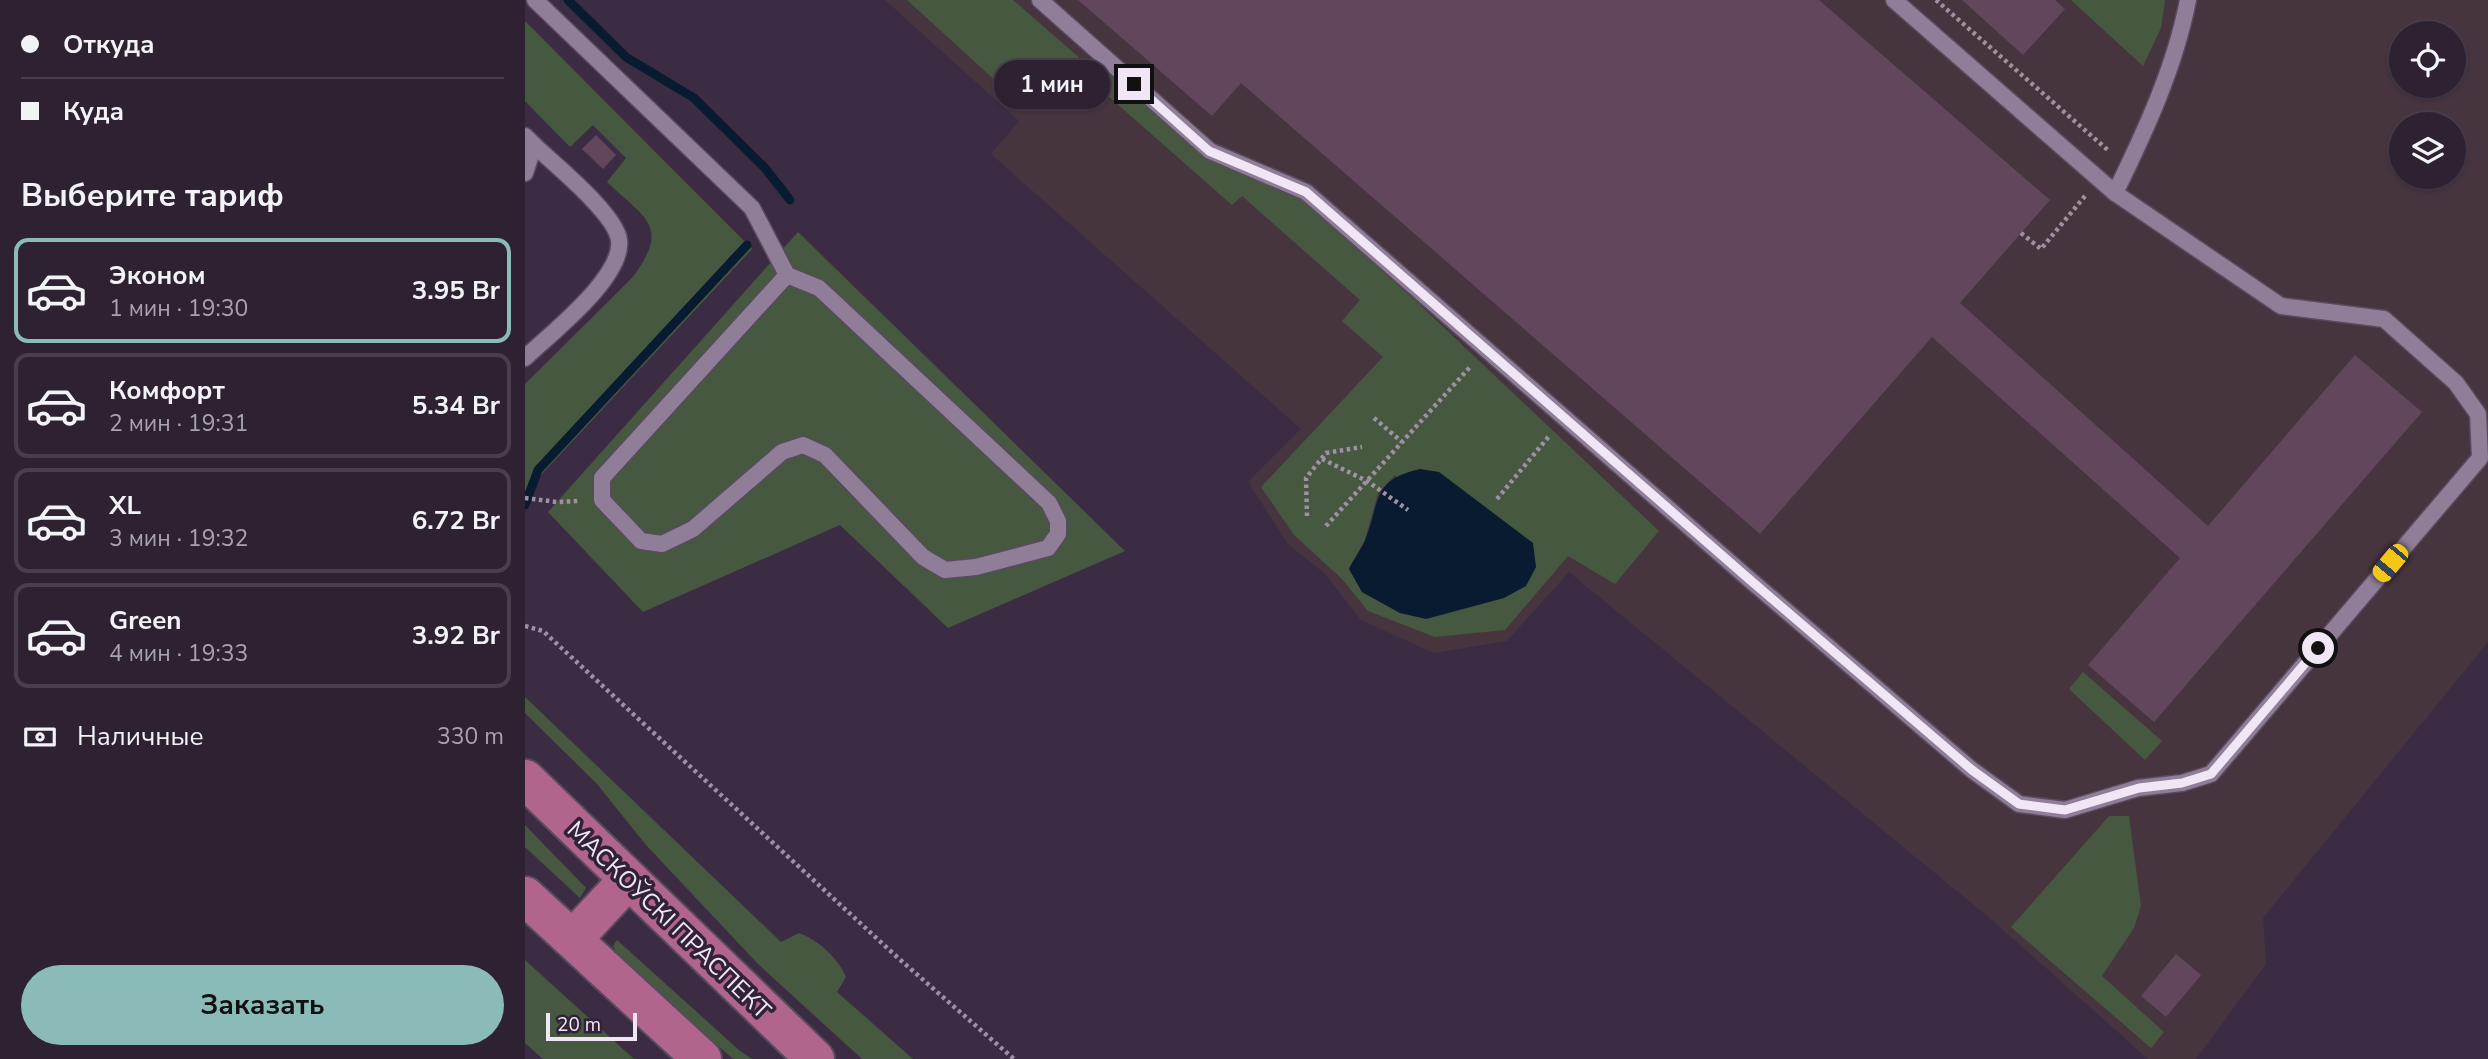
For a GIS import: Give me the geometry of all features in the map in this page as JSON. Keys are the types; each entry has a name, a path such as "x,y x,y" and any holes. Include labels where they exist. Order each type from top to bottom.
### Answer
{"main road":[{"name":"МАСКОЎСКІ ПРАСПЕКТ","path":"525,779 627,881 815,1059"},
{"path":"573,939 627,881"},
{"path":"525,896 702,1059"}],"lane":[{"path":"535,0 753,208 786,275 819,288 1049,503 1058,521 1058,534 1048,548 976,567 945,570 923,557 825,455 803,445 782,452 693,529 662,544 641,541 602,500 602,478 786,275"},
{"path":"1040,0 1209,151 1306,192 1972,770 2019,804 2065,810 2139,788 2182,783 2211,774 2480,458 2478,414 2456,383 2384,319 2281,306 2115,193 1894,0"},
{"path":"2115,193 2155,105 2181,33 2187,0"},
{"path":"525,173 530,140"},
{"path":"525,358 613,269 619,240 609,218 530,140"}],"path":[{"path":"1935,0 2116,158 2041,249 2021,233"},
{"path":"1327,526 1486,349"},
{"path":"1374,418 1402,442"},
{"path":"1497,499 1565,418"},
{"path":"1307,516 1305,478 1327,453 1362,447"},
{"path":"1322,459 1367,481 1408,510"},
{"path":"525,498 539,501 602,500"},
{"path":"525,626 544,631 897,957 1014,1059"}],"shaded area":[{"path":"885,0 2488,0 2488,642 2263,918 2266,964 2196,1059 2148,1059 1992,920 1569,572 1507,641 1434,653 1361,620 1325,574 1288,544 1248,482 1301,429 991,154 1019,121"}],"green space":[{"path":"907,0 1013,0 1099,75 1105,69 1207,159 1302,200 1417,302 1659,531 1615,584 1568,556 1505,630 1435,637 1368,611 1342,579 1294,535 1261,487 1383,357 1342,321 1360,300 1242,196 1232,205 1065,58 1021,104","holes":["1396,474 1400,613 1362,592 1349,568 1365,540 1378,493"]},
{"path":"2071,0 2165,0 2161,28 2143,66"},
{"path":"525,21 752,249 525,492 525,384 632,278 644,260 652,235 649,224 642,215 607,182 626,158 593,125 570,147 525,101"},
{"path":"798,232 1125,551 948,628 840,525 643,612 548,512"},
{"path":"2083,672 2162,741 2145,760 2069,689"},
{"path":"525,697 781,942 799,933 827,951 846,977 837,992 913,1059 862,1059 759,965 646,845 597,784 525,713"},
{"path":"2109,816 2129,816 2141,906 2134,928 2102,976 2164,1032 2151,1048 2011,927"},
{"path":"525,825 586,888 580,898 525,847"},
{"path":"617,940 752,1059 733,1059 618,955 613,946"},
{"path":"525,960 634,1059 543,1059 525,1043"}],"water":[{"path":"1420,469 1439,472 1533,543 1536,567 1526,586 1504,598 1426,619 1400,613 1362,592 1349,569 1365,540 1380,494 1393,479"}],"building":[{"path":"1078,0 1819,0 2050,200 1960,303 2208,526 2355,355 2422,412 2154,722 2088,665 2180,558 1932,337 1760,534 1241,83 1212,116"},
{"path":"1962,0 2055,0 2065,9 2023,55"},
{"path":"596,135 616,155 603,169 582,149"},
{"path":"2176,954 2201,975 2166,1017 2141,996"}],"waterway":[{"path":"568,0 626,57 694,98 765,168 790,200"},
{"path":"525,505 538,470 747,245"}],"route":[{"path":"1134,84 1209,151 1306,192 1749,579 1972,770 2019,804 2065,810 2139,788 2182,783 2211,774 2318,648"}]}
